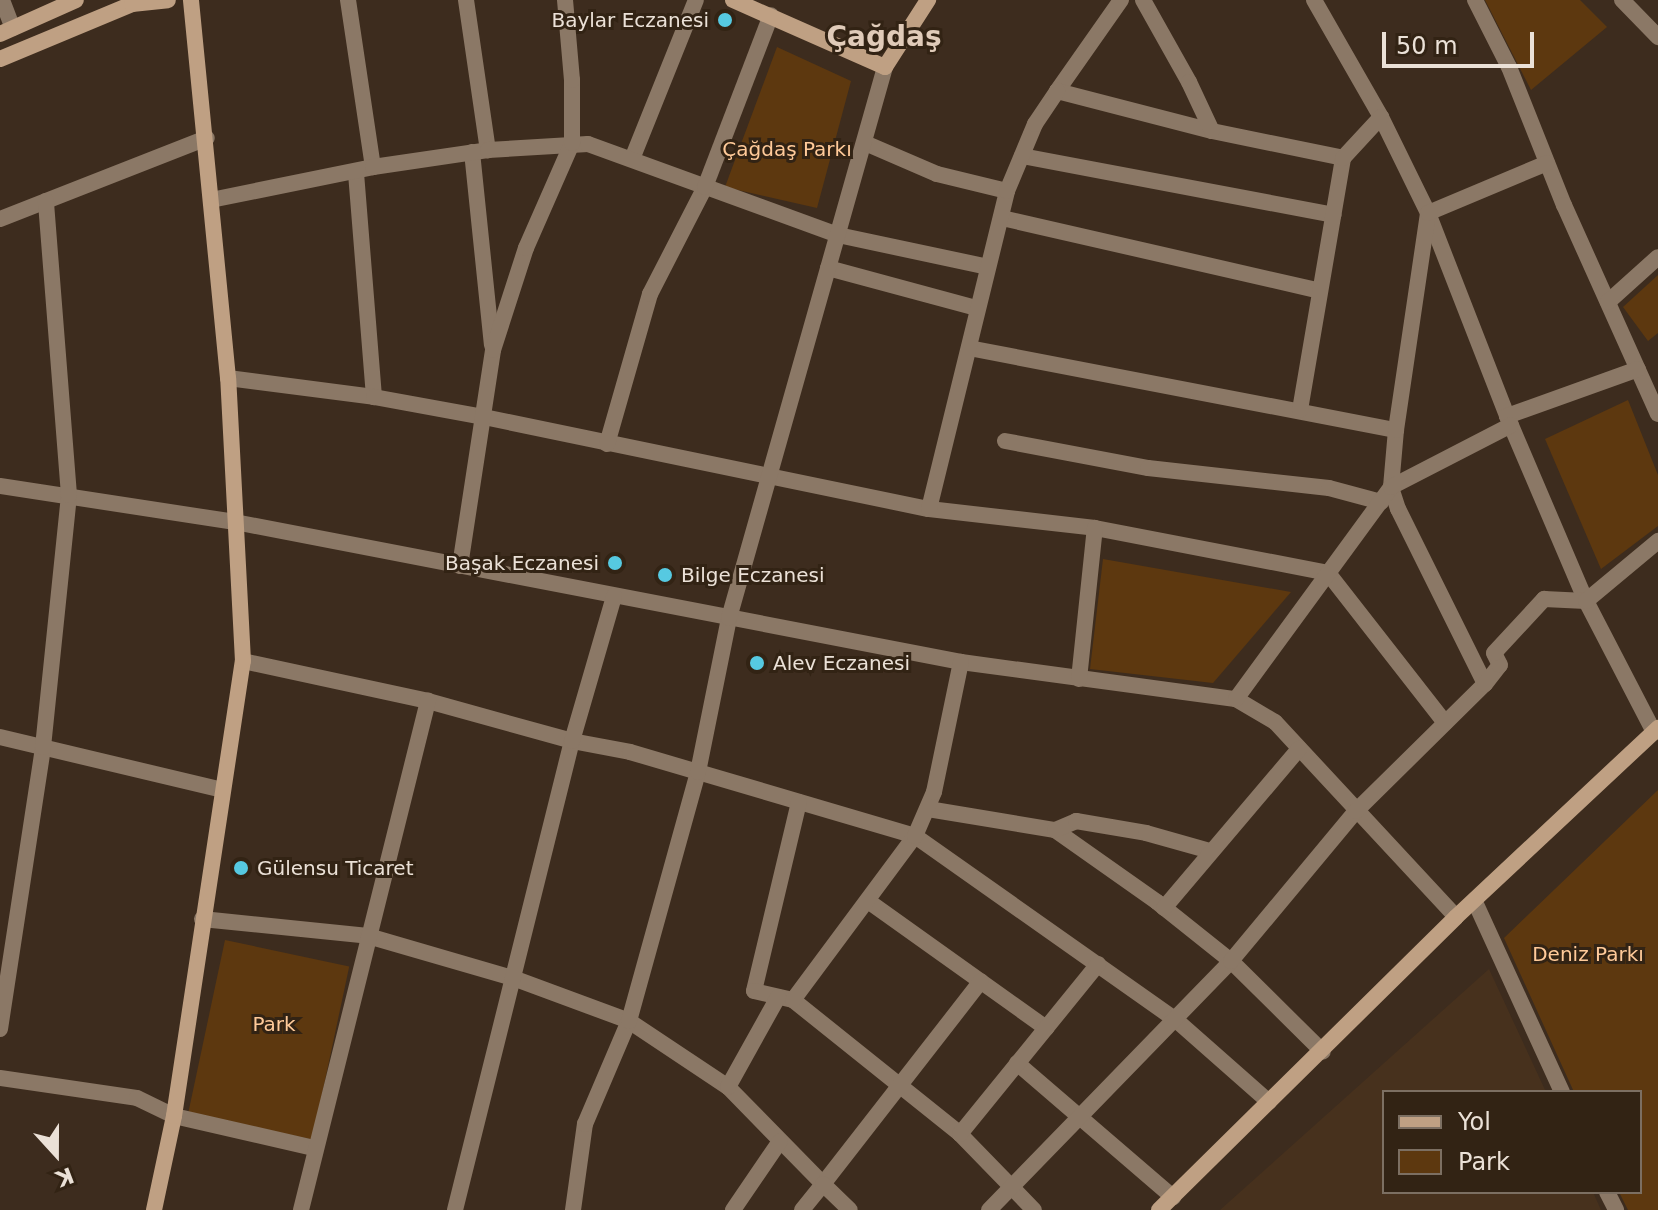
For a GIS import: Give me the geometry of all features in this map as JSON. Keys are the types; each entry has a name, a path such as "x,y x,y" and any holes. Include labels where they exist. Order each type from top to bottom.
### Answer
{"street":[{"path":"2,0 6,31 76,0"},
{"path":"0,59 132,4 168,0"},
{"path":"154,1210 174,1116 243,661 228,378 207,138 191,0"},
{"path":"348,0 364,170 374,397"},
{"path":"466,0 493,350"},
{"path":"460,566 493,350 526,248 572,143 572,80 565,0"},
{"path":"632,159 696,0"},
{"path":"733,0 885,67"},
{"path":"573,1210 585,1124 629,1021 698,772 729,618 885,67 928,0"},
{"path":"929,509 1007,191 1035,124 1121,0"},
{"path":"1143,0 1212,131"},
{"path":"1159,1210 1323,1052 1456,917 1656,730 1586,601 1509,421 1428,213 1381,117 1314,0"},
{"path":"1475,0 1509,67 1547,163 1658,414"},
{"path":"1622,0 1658,37"},
{"path":"607,444 650,294 705,187 771,15"},
{"path":"1057,91 1212,131 1343,158"},
{"path":"1300,410 1317,290 1343,158 1381,117"},
{"path":"0,219 207,138"},
{"path":"865,143 937,174 1007,191"},
{"path":"211,200 480,151 588,144 838,235 988,267"},
{"path":"1022,156 1333,215"},
{"path":"1428,213 1547,163"},
{"path":"0,1029 43,747 69,495 46,201"},
{"path":"1428,213 1396,430 1391,487 1398,509 1485,684"},
{"path":"1002,218 1317,290"},
{"path":"1608,302 1658,257"},
{"path":"828,268 976,308"},
{"path":"969,348 1396,430"},
{"path":"1236,699 1391,487 1509,421 1638,369"},
{"path":"228,378 374,397 771,474 929,509 1095,528 1328,573 1445,723"},
{"path":"1005,441 1148,468 1329,488 1381,502"},
{"path":"0,486 235,522 961,662 1236,699 1275,722 1456,917"},
{"path":"1079,679 1095,528"},
{"path":"989,1210 1231,961 1356,811 1485,684 1500,665 1494,653 1544,599 1586,601 1658,541"},
{"path":"455,1210 572,741 614,596"},
{"path":"243,661 428,701 572,741 630,752 915,836 1176,1020 1269,1102"},
{"path":"728,1087 785,999 868,901 915,836 928,809 961,662"},
{"path":"301,1210 428,701"},
{"path":"0,737 223,790"},
{"path":"1164,908 1299,749"},
{"path":"799,802 754,991 785,999 901,1087 960,1134 1034,1210"},
{"path":"928,809 1055,830 1164,908 1231,961 1323,1052"},
{"path":"1055,830 1076,821 1146,833 1210,851"},
{"path":"868,901 1046,1028"},
{"path":"1475,902 1561,1090"},
{"path":"202,919 368,936 513,978 629,1021 728,1087 850,1210"},
{"path":"960,1134 1098,964"},
{"path":"802,1210 981,981"},
{"path":"1017,1063 1173,1197"},
{"path":"0,1078 137,1098 174,1116 314,1148"},
{"path":"733,1210 780,1141"}],"shaded area":[{"path":"1489,969 1545,1090 1382,1090 1382,1194 1594,1194 1601,1210 1220,1210"}],"green space":[{"path":"1485,0 1580,0 1607,27 1531,90"},
{"name":"Çağdaş Parkı","path":"777,47 851,81 817,208 725,187"},
{"path":"1658,275 1658,333 1648,341 1623,307"},
{"path":"1628,400 1658,475 1658,526 1601,569 1545,439"},
{"path":"1103,559 1291,592 1213,683 1090,669"},
{"name":"Deniz Parkı","path":"1658,790 1658,1210 1628,1210 1620,1194 1642,1194 1642,1090 1573,1090 1504,938"},
{"name":"Park","path":"225,940 349,966 312,1140 188,1113"}],"place":[{"name":"Baylar Eczanesi","path":"725,20"},
{"name":"Başak Eczanesi","path":"615,563"},
{"name":"Bilge Eczanesi","path":"665,575"},
{"name":"Alev Eczanesi","path":"757,663"},
{"name":"Gülensu Ticaret","path":"241,868"}],"district":[{"name":"Çağdaş","path":"884,37"}]}
